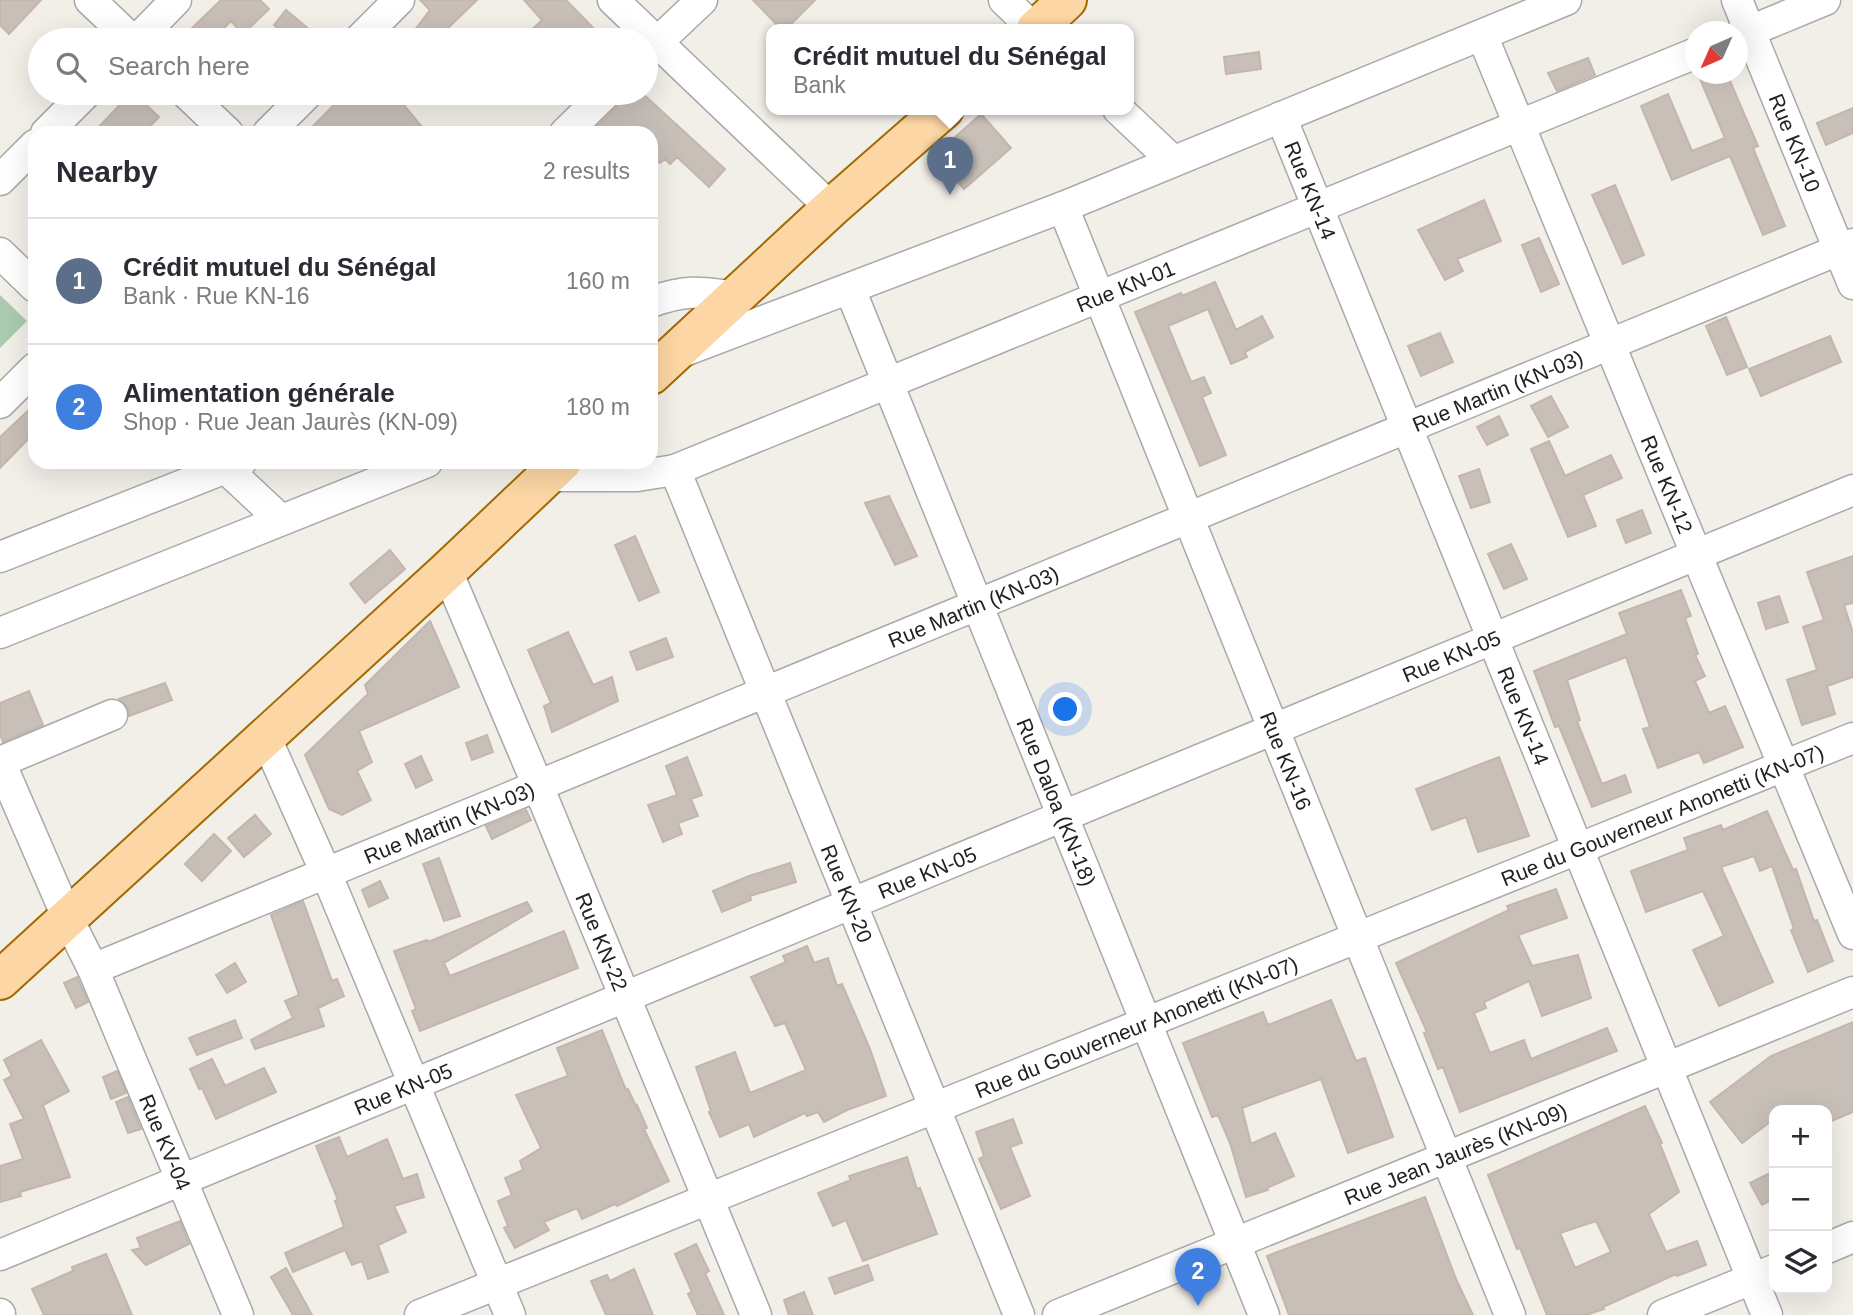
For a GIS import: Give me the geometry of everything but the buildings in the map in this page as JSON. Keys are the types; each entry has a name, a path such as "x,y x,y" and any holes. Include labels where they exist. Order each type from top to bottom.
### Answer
{"main road":[{"path":"1040,24 1066,0"},
{"path":"658,365 738,297 831,208 937,115"},
{"path":"0,980 555,469"}],"street":[{"path":"90,0 119,28"},
{"path":"149,28 176,0"},
{"path":"371,28 399,0"},
{"path":"613,0 636,28"},
{"path":"658,42 702,0"},
{"path":"1004,0 1030,24"},
{"path":"658,366 1063,207 1566,0"},
{"name":"Rue KN-10","path":"1737,0 1741,21"},
{"path":"1748,32 1825,0"},
{"name":"Rue KN-12","path":"1482,35 1853,934"},
{"name":"Rue KN-10","path":"1748,42 1846,247 1853,284"},
{"path":"658,53 831,208"},
{"name":"Rue KN-01","path":"555,469 637,476 675,470 1685,57"},
{"path":"53,126 74,105"},
{"path":"199,105 221,126"},
{"path":"275,126 296,105"},
{"path":"572,126 594,105"},
{"path":"1124,115 1173,162"},
{"name":"Rue KN-14","path":"1281,117 1667,1068 1763,1274 1767,1315"},
{"path":"0,180 28,152"},
{"name":"Rue KN-16","path":"1063,207 1510,1315"},
{"name":"Rue Martin (KN-03)","path":"93,969 1846,247"},
{"path":"0,253 28,279"},
{"name":"Rue Daloa (KN-18)","path":"850,289 1264,1315"},
{"path":"658,300 677,293 694,292 738,297"},
{"path":"0,403 28,375"},
{"path":"0,557 216,469"},
{"path":"233,469 281,520"},
{"path":"0,633 409,469"},
{"name":"Rue KN-20","path":"675,470 1018,1315"},
{"name":"Rue KN-05","path":"0,1255 1853,490"},
{"name":"Rue KN-22","path":"447,571 756,1315"},
{"path":"0,762 112,715"},
{"path":"265,736 326,873 510,1315"},
{"name":"Rue du Gouverneur Anonetti (KN-07)","path":"420,1315 1853,738"},
{"name":"Rue KV-04","path":"0,762 68,919 93,969 238,1315"},
{"name":"Rue Jean Jaurès (KN-09)","path":"1058,1315 1853,992"},
{"path":"1832,1246 1853,1237"},
{"path":"1663,1315 1763,1274"}],"green space":[{"path":"0,295 27,321 0,348"}],"place":[{"name":"Crédit mutuel du Sénégal","path":"950,195"},
{"name":"Alimentation générale","path":"1198,1306"}]}
